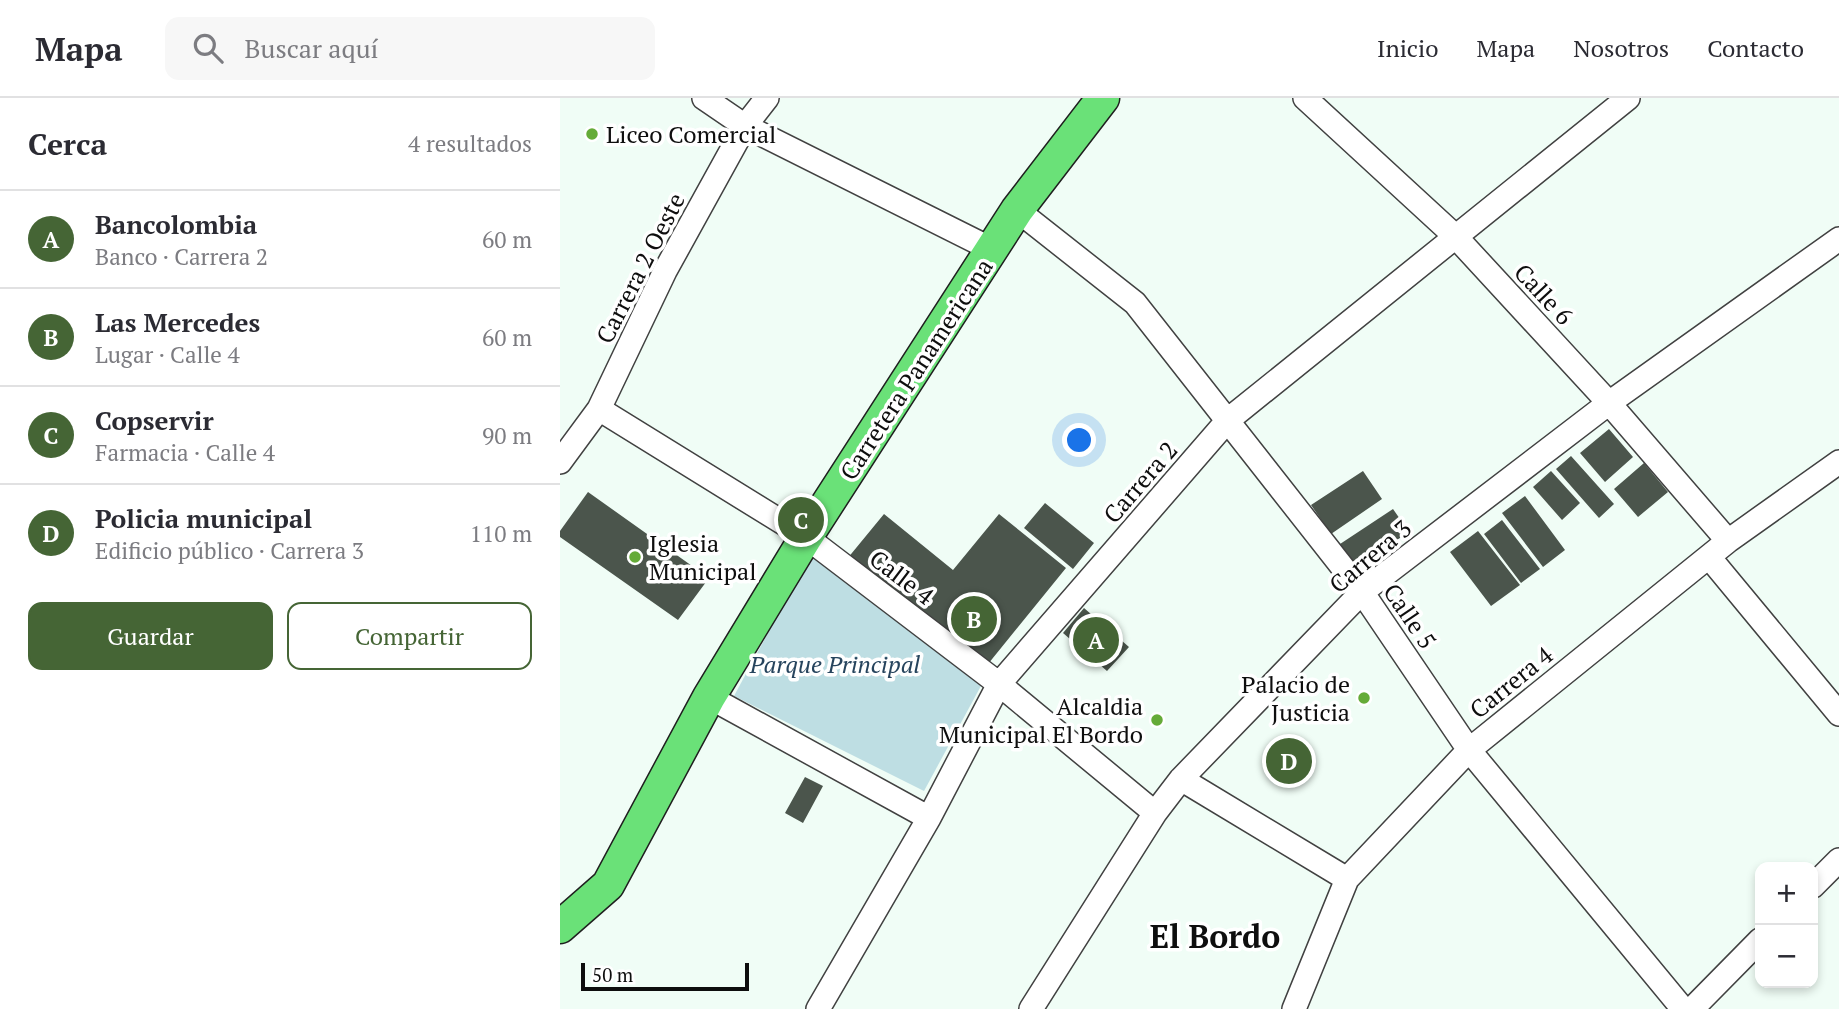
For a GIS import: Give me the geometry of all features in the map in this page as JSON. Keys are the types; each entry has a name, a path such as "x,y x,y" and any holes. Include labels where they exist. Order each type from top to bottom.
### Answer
{"highway":[{"name":"Carretera Panamericana","path":"560,927 608,885 709,697 806,537 1017,210 1102,98"}],"street":[{"path":"704,98 745,126 993,250"},
{"name":"Carrera 2 Oeste","path":"560,462 599,409 665,271 745,126 767,98"},
{"name":"Calle 6","path":"1306,98 1455,236 1609,403 1728,541"},
{"name":"Carrera 2","path":"818,1009 929,818 999,684 1228,420 1628,98"},
{"name":"Calle 5","path":"1017,210 1135,303 1362,592 1469,750 1683,1009"},
{"name":"Carrera 3","path":"1031,1009 1155,813 1181,779 1362,592 1609,403 1839,239"},
{"name":"Calle 4","path":"599,409 806,537 999,684 1155,813"},
{"name":"Carrera 4","path":"1294,1009 1346,879 1469,750 1728,541 1839,462"},
{"path":"1709,557 1839,714"},
{"path":"709,697 929,818"},
{"path":"1181,779 1346,879"},
{"path":"1818,882 1839,860"},
{"path":"1692,1009 1755,945"}],"green space":[{"name":"Parque Principal","path":"811,553 982,684 924,791 734,696"}],"building":[{"path":"1609,429 1633,457 1605,482 1580,453"},
{"path":"1571,456 1614,504 1599,518 1556,469"},
{"path":"1644,463 1668,492 1638,517 1614,489"},
{"path":"1363,471 1382,499 1331,534 1311,505"},
{"path":"1551,471 1580,503 1562,520 1533,487"},
{"name":"Iglesia Municipal","path":"588,492 709,578 678,620 560,537 560,531"},
{"path":"1525,496 1565,550 1543,567 1502,513"},
{"path":"1045,503 1094,543 1073,569 1024,528"},
{"path":"1393,509 1409,532 1353,569 1337,546"},
{"path":"884,514 953,570 999,514 1066,568 984,669 847,559"},
{"path":"1502,520 1540,569 1521,583 1484,534"},
{"path":"1478,531 1520,585 1491,606 1450,552"},
{"path":"1084,608 1129,647 1107,671 1063,633"},
{"path":"805,777 823,786 803,823 785,813"}],"place":[{"name":"Liceo Comercial","path":"592,134"},
{"name":"Copservir","path":"801,520"},
{"name":"Iglesia Municipal","path":"635,557"},
{"name":"Las Mercedes","path":"974,619"},
{"name":"Bancolombia","path":"1096,640"},
{"name":"Palacio de Justicia","path":"1364,698"},
{"name":"Alcaldia Municipal El Bordo","path":"1157,720"},
{"name":"Policia municipal","path":"1289,761"}],"district":[{"name":"El Bordo","path":"1215,936"}]}
